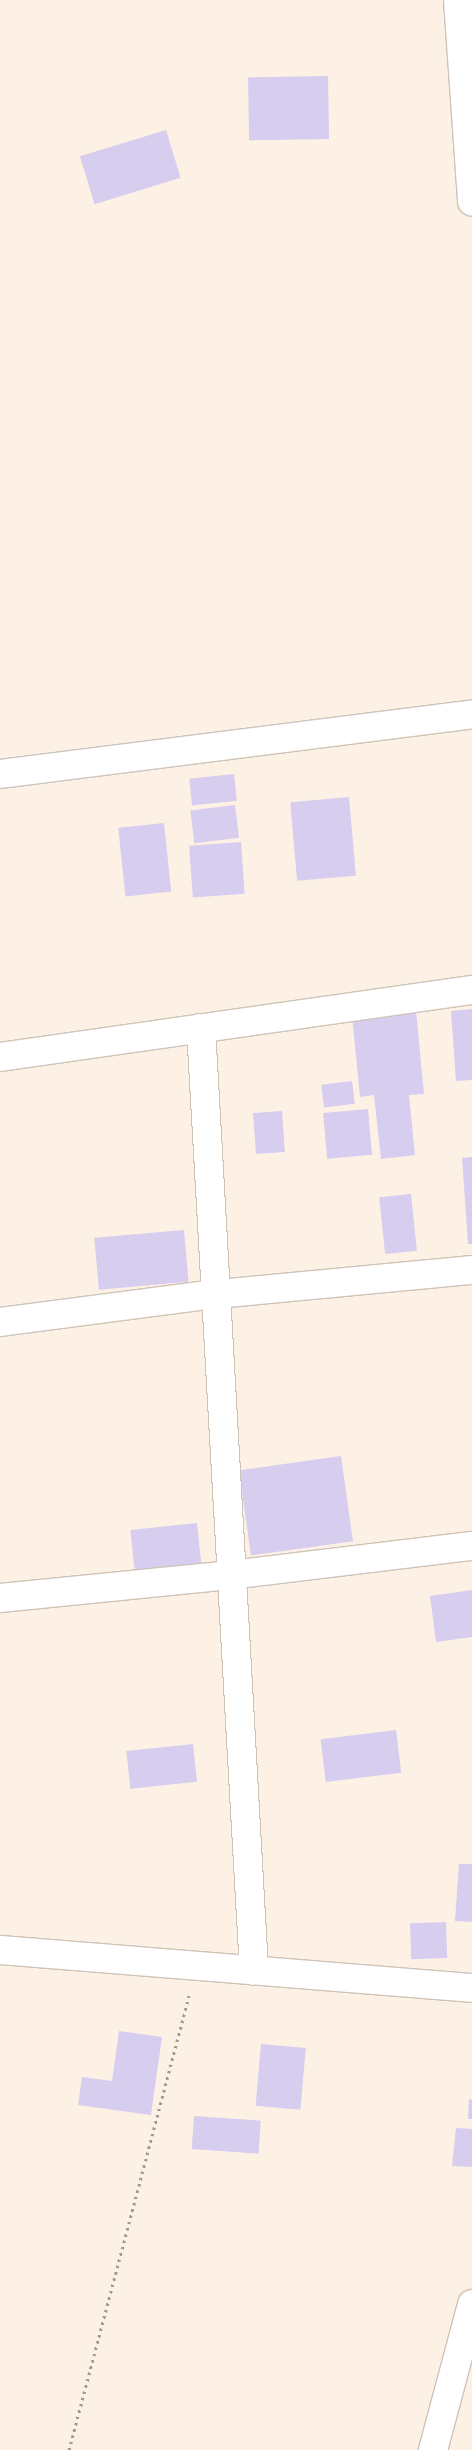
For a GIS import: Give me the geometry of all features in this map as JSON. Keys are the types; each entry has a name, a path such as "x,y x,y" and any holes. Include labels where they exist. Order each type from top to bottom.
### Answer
{"street":[{"path":"458,0 472,202"},
{"path":"0,774 472,714"},
{"path":"0,1057 472,990"},
{"path":"201,1028 254,1971"},
{"path":"0,1322 217,1294 472,1270"},
{"path":"0,1598 231,1576 472,1546"},
{"path":"0,1950 472,1988"},
{"path":"433,2450 472,2304"}],"path":[{"path":"69,2450 197,1966"}],"building":[{"path":"328,76 329,139 249,140 248,77"},
{"path":"166,130 181,178 95,204 80,156"},
{"path":"234,774 237,801 192,806 189,779"},
{"path":"349,797 356,876 297,881 290,802"},
{"path":"235,805 239,838 194,843 190,810"},
{"path":"164,823 171,892 125,896 118,828"},
{"path":"241,842 245,894 193,898 189,846"},
{"path":"472,1009 472,1080 456,1081 451,1011"},
{"path":"416,1010 424,1094 409,1095 415,1155 381,1159 374,1095 360,1097 352,1016"},
{"path":"352,1081 355,1104 324,1108 321,1085"},
{"path":"368,1109 372,1155 327,1159 323,1113"},
{"path":"282,1111 285,1152 256,1154 253,1113"},
{"path":"472,1157 472,1244 468,1244 462,1158"},
{"path":"411,1194 417,1251 385,1254 379,1197"},
{"path":"184,1230 189,1282 99,1290 94,1238"},
{"path":"341,1456 353,1541 251,1555 239,1470"},
{"path":"197,1523 202,1570 135,1577 130,1530"},
{"path":"472,1590 472,1637 436,1642 430,1596"},
{"path":"396,1730 401,1773 326,1782 321,1739"},
{"path":"193,1744 197,1782 130,1789 126,1751"},
{"path":"459,1864 472,1864 472,1922 455,1921"},
{"path":"446,1922 447,1958 411,1959 410,1923"},
{"path":"119,2031 162,2037 151,2115 78,2105 82,2077 112,2081"},
{"path":"261,2044 306,2048 300,2110 256,2106"},
{"path":"469,2099 472,2100 472,2119 468,2119"},
{"path":"194,2116 261,2121 259,2154 192,2149"},
{"path":"456,2128 472,2129 472,2167 452,2166"}]}
